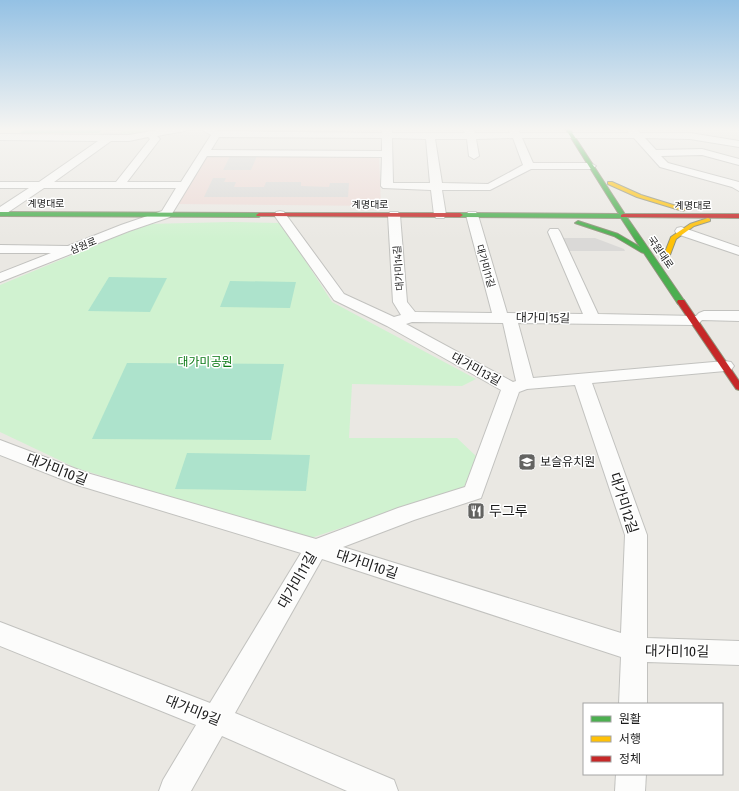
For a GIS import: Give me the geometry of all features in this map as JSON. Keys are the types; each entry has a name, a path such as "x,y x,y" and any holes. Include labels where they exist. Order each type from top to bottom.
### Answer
{"street":[{"path":"0,213 70,165"},
{"path":"119,185 136,165"},
{"path":"166,214 197,165"},
{"path":"387,165 387,186 436,187 490,187 529,166 591,166"},
{"path":"433,165 440,215"},
{"name":"국원대로","path":"594,165 608,185 623,216 651,256 703,318 725,366 739,387"},
{"path":"664,165 738,186"},
{"name":"국원대로","path":"591,166 642,226"},
{"path":"130,173 145,174"},
{"path":"168,174 191,175"},
{"path":"0,185 184,185"},
{"path":"600,196 608,185 676,208 720,216"},
{"path":"542,215 577,207"},
{"name":"계명대로","path":"0,213 394,216 739,216"},
{"name":"삼원로","path":"0,278 125,228 166,214"},
{"name":"대가미13길","path":"280,215 339,297 519,386"},
{"name":"대가미11길","path":"174,791 316,548 406,514 474,492 519,386 505,317 472,215"},
{"path":"542,215 586,225 616,235 651,256"},
{"name":"대가미14길","path":"394,216 400,302 410,317"},
{"path":"681,231 692,225 720,216"},
{"path":"681,231 739,251"},
{"name":"국원대로","path":"657,249 667,262 673,238 681,231"},
{"path":"554,232 592,318"},
{"path":"0,249 72,249"},
{"name":"대가미15길","path":"393,323 410,317 703,318 739,316"},
{"path":"519,386 725,366"},
{"name":"대가미12길","path":"582,379 636,535 636,650 633,703"},
{"name":"대가미10길","path":"0,447 81,479 316,548 636,650 739,653"},
{"name":"대가미9길","path":"0,634 216,719 383,791"},
{"path":"630,775 630,791"}],"shaded area":[{"path":"199,165 379,165 381,206 176,204"},
{"path":"226,165 253,165 251,170 223,170"},
{"path":"213,178 226,178 224,182 236,182 234,187 264,187 266,182 301,182 301,186 329,187 330,183 349,183 348,197 204,197"},
{"path":"561,238 595,238 624,249 625,251 567,251"}],"green space":[{"name":"대가미공원","path":"231,222 281,223 332,302 476,379 462,386 352,384 349,438 457,438 477,457 464,487 308,539 76,468 0,432 0,285 147,224"},
{"path":"109,277 167,278 150,312 88,311"},
{"path":"230,281 296,282 290,308 220,307"},
{"path":"127,363 284,364 271,440 92,439"},
{"path":"187,453 310,455 306,491 175,489"}],"traffic: fast":[{"path":"590,165 681,302"},
{"path":"0,214 259,215"},
{"path":"460,215 623,216"},
{"path":"578,223 616,235 643,251"}],"traffic: slow":[{"path":"610,183 639,196 683,209"},
{"path":"665,260 673,238 692,225 708,220"}],"traffic: jam":[{"path":"259,215 460,215"},
{"path":"623,216 739,216"},
{"path":"681,302 739,387"}],"place":[{"name":"보슬유치원","path":"527,462"},
{"name":"두그루","path":"476,511"}]}
